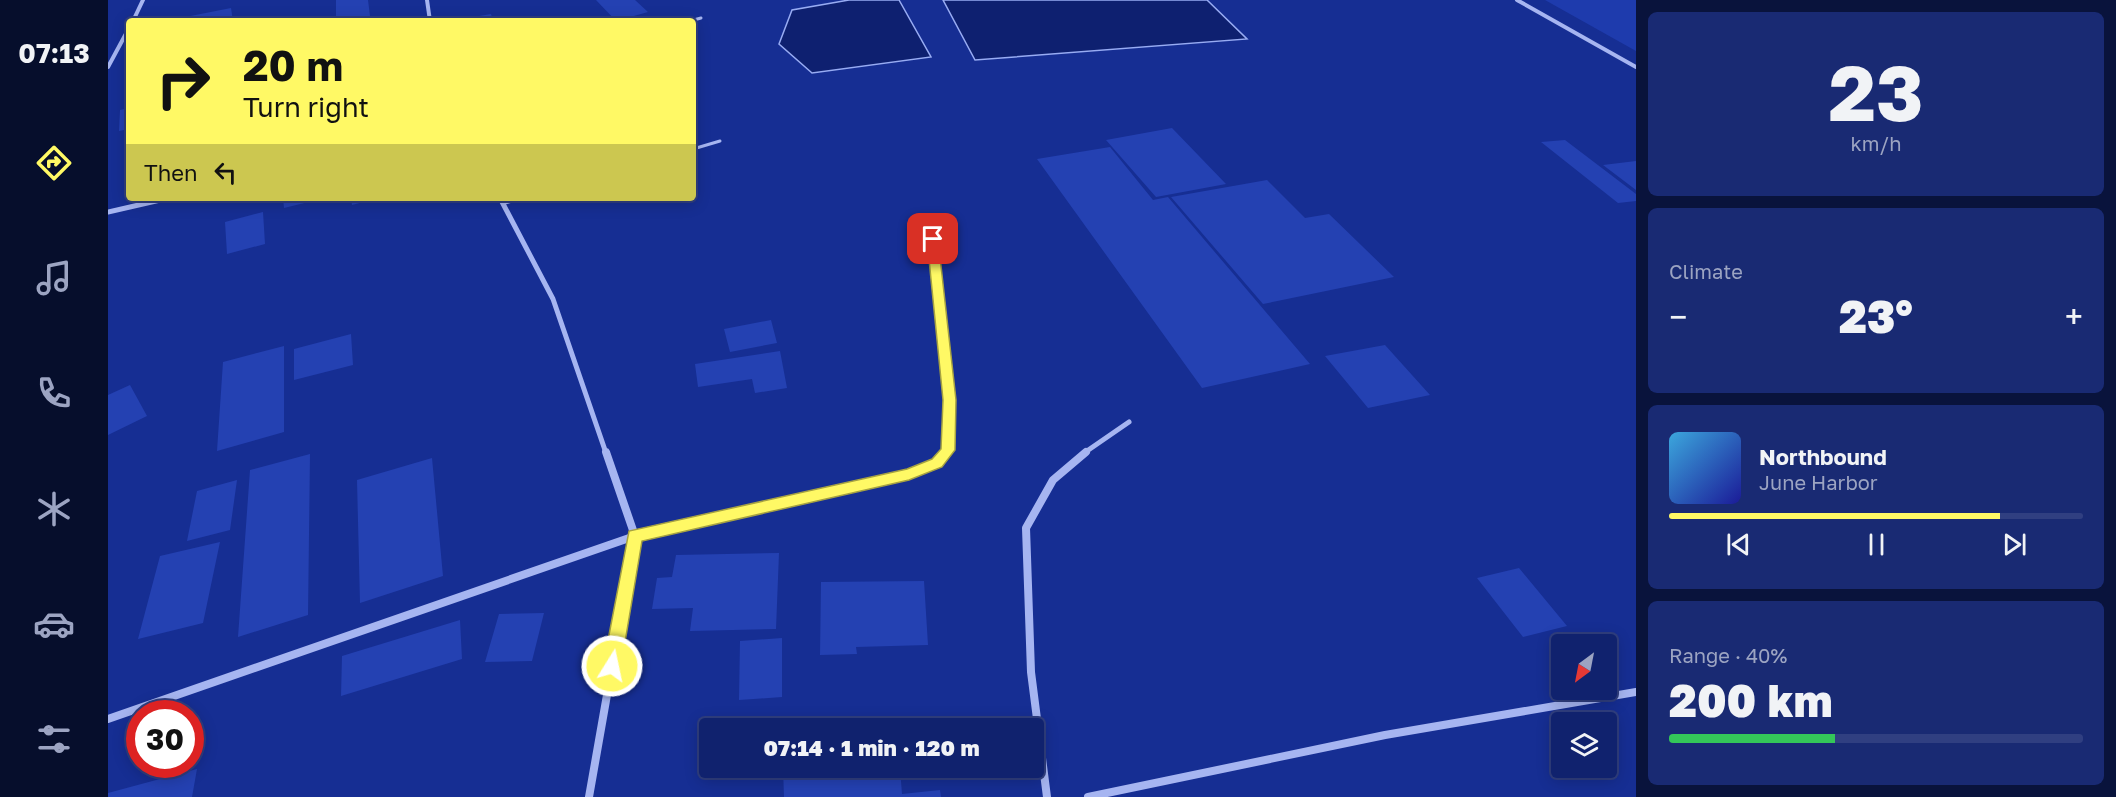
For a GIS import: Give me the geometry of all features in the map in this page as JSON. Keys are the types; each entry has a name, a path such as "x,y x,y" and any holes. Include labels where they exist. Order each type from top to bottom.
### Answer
{"street":[{"path":"134,18 143,0"},
{"path":"427,0 430,18"},
{"path":"1517,0 1636,67"},
{"path":"108,67 126,34"},
{"path":"108,212 156,201"},
{"path":"502,201 553,299 635,536 589,797"},
{"path":"108,719 635,536 909,474 937,463 948,450 949,400 933,239"},
{"path":"1047,797 1031,672 1026,528 1053,480 1092,446 1129,422"},
{"path":"1088,797 1385,735 1636,692"}],"lane":[{"path":"696,19 700,18"},
{"path":"696,148 720,141"}],"shaded area":[{"path":"849,0 899,0 931,57 812,73 779,44 792,10"},
{"path":"943,0 1207,0 1247,39 975,60"},
{"path":"1545,0 1636,0 1636,51"}],"building":[{"path":"336,0 368,0 370,16 336,18"},
{"path":"596,0 635,0 648,12 627,18 613,18"},
{"path":"231,8 233,18 180,18"},
{"path":"491,14 492,18 467,18"},
{"path":"126,109 126,130 119,131 120,110"},
{"path":"1172,128 1226,184 1156,197 1106,140"},
{"path":"1565,140 1636,194 1636,201 1618,203 1541,142"},
{"path":"1110,147 1153,200 1168,197 1310,364 1202,388 1037,159"},
{"path":"1636,161 1636,190 1603,165"},
{"path":"1267,180 1305,218 1329,214 1394,277 1263,304 1171,197"},
{"path":"283,201 313,201 284,208"},
{"path":"351,201 367,201 352,205"},
{"path":"263,212 265,244 227,254 225,222"},
{"path":"771,320 777,343 730,352 724,329"},
{"path":"351,334 353,365 294,380 294,349"},
{"path":"1385,345 1430,395 1368,408 1325,356"},
{"path":"284,346 284,432 217,451 223,362"},
{"path":"780,351 787,388 755,393 752,379 698,387 695,364"},
{"path":"130,385 147,416 108,435 108,395"},
{"path":"310,454 308,615 238,637 250,470"},
{"path":"432,458 443,576 360,603 357,480"},
{"path":"237,480 230,530 187,541 197,491"},
{"path":"220,542 203,623 138,639 160,556"},
{"path":"779,553 776,629 690,631 693,608 652,609 657,578 672,577 676,555"},
{"path":"1519,568 1567,626 1523,637 1477,578"},
{"path":"924,581 928,645 856,647 857,654 820,655 821,582"},
{"path":"544,613 532,661 485,662 499,614"},
{"path":"460,620 462,659 341,696 342,656"},
{"path":"782,638 782,697 739,700 740,641"},
{"path":"164,778 195,778 192,797 108,797 108,793"},
{"path":"783,778 901,778 902,794 940,790 941,797 784,797"}],"route":[{"path":"612,666 635,536 909,474 937,463 948,450 949,400 933,239"}]}
